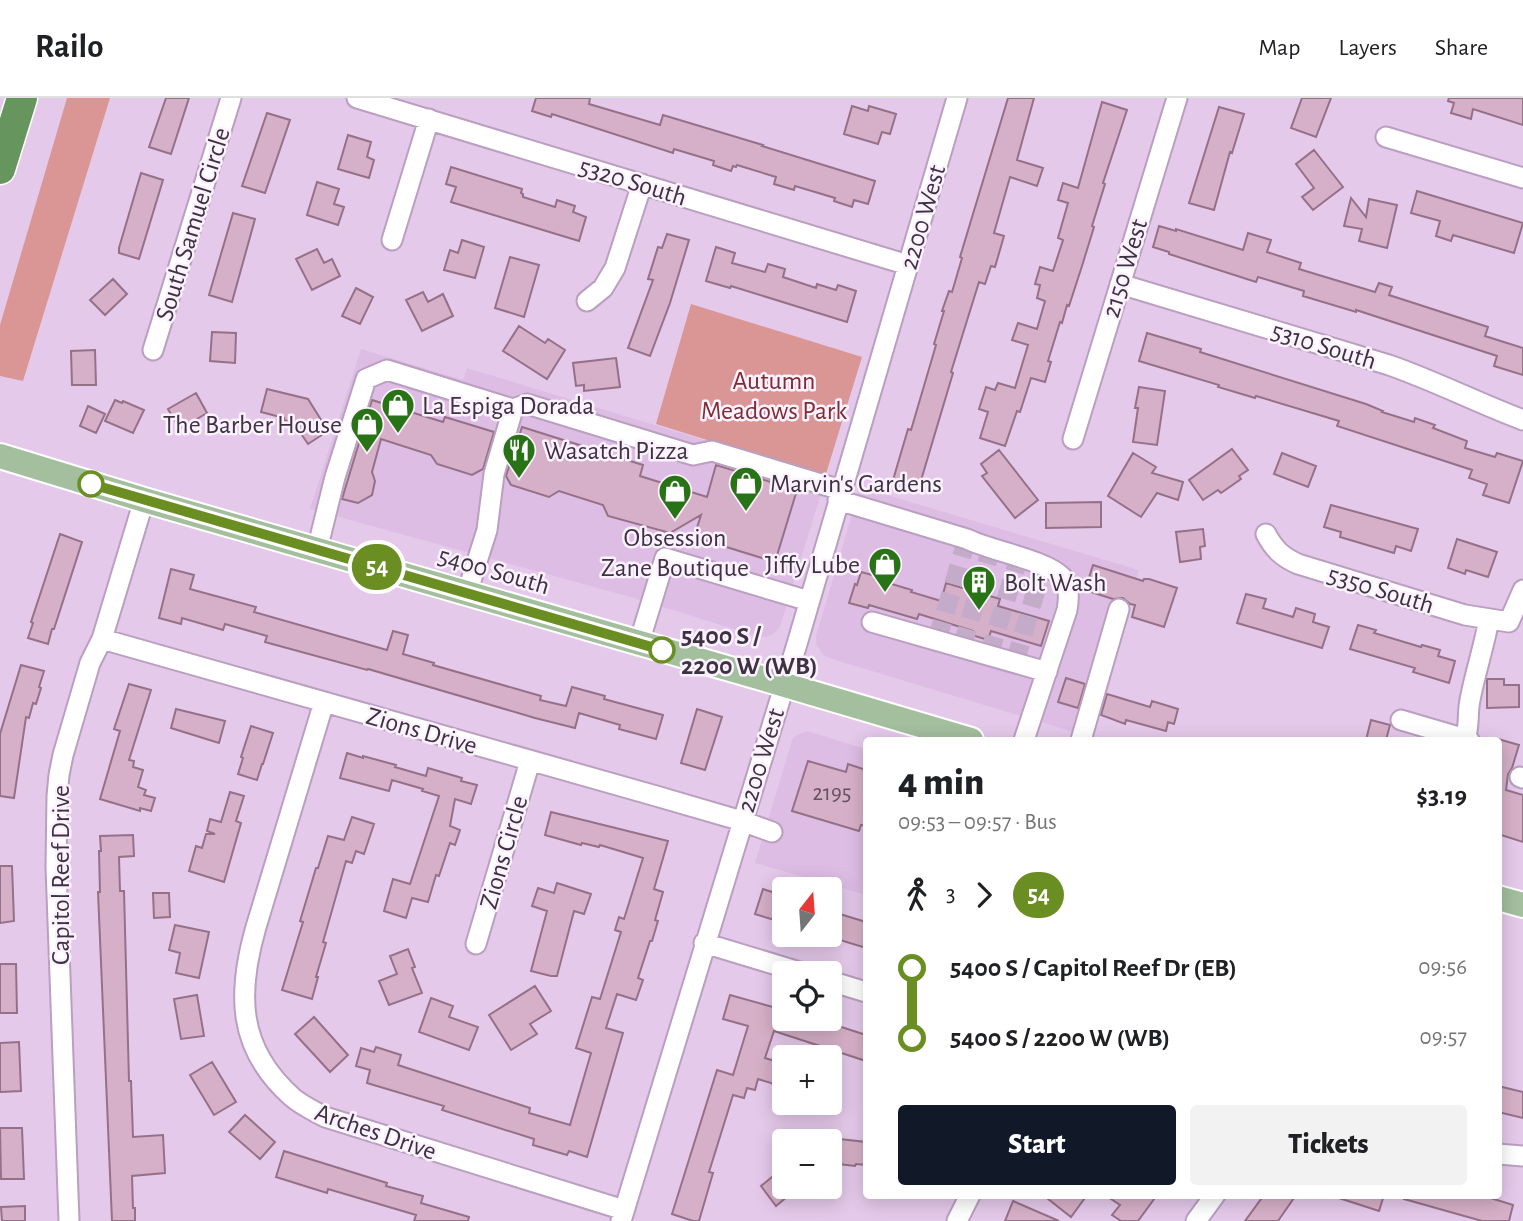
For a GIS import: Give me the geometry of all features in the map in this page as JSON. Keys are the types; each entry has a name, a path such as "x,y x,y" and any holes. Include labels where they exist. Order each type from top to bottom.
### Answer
{"highway":[{"path":"0,169 22,98"}],"main road":[{"name":"5400 South","path":"0,456 784,685 951,737"},
{"path":"1502,899 1523,905"}],"street":[{"name":"South Samuel Circle","path":"153,350 231,98"},
{"name":"5320 South","path":"358,98 908,265"},
{"name":"2200 West","path":"622,1216 784,685 957,98"},
{"name":"2150 West","path":"1073,439 1177,98"},
{"path":"392,240 429,119"},
{"path":"1386,137 1523,178"},
{"path":"587,301 603,288 615,268 642,184"},
{"name":"5310 South","path":"1120,284 1390,365 1523,420"},
{"path":"317,550 335,477 366,379 387,370 513,409 527,404 693,455 712,451 1036,563 1056,572 1064,579 1069,600 1025,737"},
{"path":"467,593 487,530 494,474 513,409"},
{"name":"Capitol Reef Drive","path":"69,1221 56,867 57,796 63,755 90,663 102,639 144,500"},
{"name":"5350 South","path":"1266,534 1273,547 1298,564 1465,615 1509,622 1523,590"},
{"path":"639,643 665,558 809,601"},
{"path":"1082,737 1119,609"},
{"path":"1468,737 1469,704 1489,619"},
{"path":"872,622 1047,672"},
{"name":"Zions Drive","path":"102,639 742,821 772,832"},
{"name":"Arches Drive","path":"324,702 256,927 244,977 247,1028 259,1056 274,1079 294,1099 324,1117 622,1216"},
{"path":"1401,720 1457,737"},
{"name":"Zions Circle","path":"476,944 530,761"},
{"path":"704,943 772,964"},
{"path":"842,985 863,991"},
{"path":"1502,1154 1523,1156"},
{"path":"957,1221 968,1199"},
{"path":"1196,1221 1212,1199"}],"shaded area":[{"path":"361,349 463,380 467,368 826,477 780,627 774,634 760,637 634,598 310,509"},
{"path":"860,487 1139,570 1087,736 823,655 816,644 816,636"},
{"path":"807,731 863,748 863,894 842,888 842,877 804,877 755,863 793,737"}],"green space":[{"path":"67,98 110,98 23,381 0,376 0,325"},
{"name":"Autumn Meadows Park","path":"691,304 862,357 825,477 656,424"}],"building":[{"path":"166,98 189,98 171,154 149,147"},
{"path":"536,98 590,98 589,104 660,125 663,115 875,181 868,204 854,200 852,207 834,201 835,198 795,186 794,190 774,184 776,177 737,165 733,166 731,171 713,165 714,161 674,149 673,153 552,114 551,117 532,111"},
{"path":"1008,98 1034,98 1017,160 1043,168 1037,186 1010,177 994,233 1004,236 995,267 991,266 985,284 979,282 919,487 893,480 908,429 911,430 936,345 934,344 942,311 949,291 952,292"},
{"path":"1302,98 1331,98 1316,137 1291,128"},
{"path":"1449,98 1523,98 1523,125 1473,109 1471,119 1451,113 1454,103 1448,101"},
{"path":"1102,102 1127,110 1103,183 1105,184 1082,266 1048,361 1051,362 1045,382 1031,378 1005,446 980,438 988,412 979,409 986,387 995,390 998,383 1015,388 1028,345 1012,340 1018,323 1037,329 1045,301 1037,298 1040,285 1035,284 1040,267 1053,271 1063,240 1058,238 1068,203 1058,200 1063,183 1078,188"},
{"path":"852,106 868,111 869,106 896,114 890,134 882,132 878,144 844,134"},
{"path":"1219,107 1244,114 1214,210 1189,203"},
{"path":"267,113 290,120 265,193 242,186"},
{"path":"348,135 371,142 367,157 374,160 369,178 338,169"},
{"path":"1314,150 1343,187 1313,210 1302,197 1314,188 1296,164"},
{"path":"451,167 522,189 523,197 555,207 557,200 575,206 573,212 586,217 579,241 451,202 456,187 446,184"},
{"path":"141,173 163,180 139,259 119,253 119,248"},
{"path":"317,182 339,189 334,204 344,207 338,225 307,215"},
{"path":"1417,191 1523,223 1514,253 1453,235 1451,241 1436,236 1440,221 1411,213"},
{"path":"1351,198 1366,217 1369,199 1397,205 1387,248 1359,241 1362,229 1344,226"},
{"path":"233,213 255,219 232,302 209,295"},
{"path":"1159,226 1243,250 1248,233 1271,240 1267,252 1301,263 1299,269 1375,292 1379,283 1392,287 1389,295 1488,327 1485,336 1523,348 1523,375 1494,366 1497,356 1356,310 1303,296 1304,291 1258,277 1256,282 1169,254 1153,247"},
{"path":"667,234 689,240 650,356 628,348 653,280 648,279 658,247 662,248"},
{"path":"462,240 484,247 475,278 444,270 450,250 458,253"},
{"path":"716,247 735,253 732,263 765,272 768,264 785,269 783,277 816,288 817,284 836,290 838,285 856,291 847,322 731,286 730,288 706,281"},
{"path":"317,249 324,263 332,259 340,276 312,290 296,259"},
{"path":"510,257 539,265 524,317 495,308"},
{"path":"113,279 127,294 105,315 90,300"},
{"path":"356,288 373,297 360,324 342,316"},
{"path":"423,292 428,302 443,294 453,316 422,331 406,300"},
{"path":"519,326 545,343 548,339 565,350 547,379 503,351"},
{"path":"212,332 236,333 235,363 210,361"},
{"path":"1147,333 1366,404 1382,412 1435,425 1433,428 1467,441 1465,448 1495,457 1497,453 1523,461 1509,503 1483,495 1487,484 1469,478 1472,470 1337,426 1339,421 1218,387 1219,385 1139,361"},
{"path":"95,350 96,385 72,385 71,351"},
{"path":"616,358 620,387 584,391 584,385 576,386 573,363"},
{"path":"1139,387 1165,391 1157,445 1133,442"},
{"path":"267,389 308,399 328,431 308,444 297,428 283,420 284,418 261,412"},
{"path":"196,393 207,413 180,429 168,409"},
{"path":"115,400 144,410 133,433 105,421"},
{"path":"372,400 443,422 445,417 494,432 483,469 472,475 437,464 431,455 381,439 372,472 375,481 372,495 358,503 342,499"},
{"path":"88,406 105,414 96,433 80,426"},
{"path":"522,427 643,465 640,476 707,497 716,465 797,490 775,562 694,537 701,515 670,533 608,516 603,505 559,491 549,497 511,485 506,476"},
{"path":"1232,449 1248,470 1239,476 1241,479 1221,493 1218,490 1203,500 1189,480"},
{"path":"999,450 1038,500 1015,518 982,476 987,473 981,464"},
{"path":"1133,453 1156,467 1152,473 1183,482 1178,500 1157,493 1141,517 1108,496"},
{"path":"1282,453 1316,466 1308,487 1274,474"},
{"path":"1101,502 1101,527 1046,528 1046,503"},
{"path":"1331,505 1418,529 1411,551 1396,546 1394,553 1340,537 1341,532 1324,527"},
{"path":"1203,529 1205,546 1200,547 1201,559 1180,562 1176,532"},
{"path":"60,534 82,542 48,644 28,638"},
{"path":"1457,539 1497,552 1488,577 1466,570 1465,574 1448,568"},
{"path":"1093,565 1143,581 1149,579 1177,588 1164,627 1132,617 1135,605 1123,598 1113,599 1085,590"},
{"path":"171,569 194,575 190,589 256,607 254,612 387,650 393,631 408,635 403,654 541,696 540,700 566,706 572,687 663,715 656,739 619,729 620,725 579,713 575,728 535,718 265,642 267,636 225,624 223,630 182,618 181,624 159,618"},
{"name":"Bolt Wash","path":"861,572 941,601 946,583 1000,599 998,606 1049,621 1041,646 991,631 988,640 972,635 973,631 919,614 917,619 869,605 868,608 849,603"},
{"path":"1246,594 1266,599 1263,608 1293,617 1296,608 1315,614 1313,622 1329,627 1322,648 1237,623"},
{"path":"1358,625 1376,630 1374,633 1440,650 1438,656 1455,661 1449,683 1413,672 1415,668 1350,649"},
{"path":"21,665 44,671 36,704 33,703 29,718 26,717 14,798 0,796 0,734"},
{"path":"1066,678 1085,684 1078,708 1058,702"},
{"path":"1487,679 1504,679 1504,685 1519,685 1519,707 1487,708"},
{"path":"129,684 151,690 129,760 134,761 133,767 143,770 138,787 146,790 144,795 155,798 151,811 140,808 140,811 100,799 120,731 114,729"},
{"path":"1107,694 1150,707 1152,701 1178,709 1174,724 1168,722 1166,731 1126,720 1125,724 1101,715"},
{"path":"176,709 225,721 219,743 171,728"},
{"path":"697,709 722,717 705,770 681,763"},
{"path":"1371,720 1390,725 1387,737 1367,737"},
{"path":"251,726 273,733 257,780 238,774"},
{"path":"1502,740 1519,745 1508,774 1506,790 1523,795 1523,842 1502,835"},
{"path":"347,753 396,765 395,767 426,776 428,768 477,785 471,804 455,799 450,826 460,830 455,845 450,843 428,902 412,898 406,918 384,911 393,879 410,884 439,796 392,780 389,791 340,778"},
{"path":"808,761 846,772 848,764 863,769 863,825 859,831 792,811"},
{"path":"230,792 244,796 236,821 241,823 224,882 189,871 196,846 202,848 206,834 215,834 207,831 210,819 221,822"},
{"path":"551,812 668,841 654,889 663,892 655,920 658,921 638,978 643,980 636,1000 617,994 606,1028 623,1033 587,1157 569,1151 567,1155 533,1145 534,1139 442,1110 444,1106 367,1083 370,1070 356,1066 361,1048 374,1052 376,1047 401,1055 398,1065 530,1108 529,1113 570,1125 591,1053 576,1048 592,997 600,999 621,932 615,930 619,917 624,919 643,858 600,845 581,845 545,835"},
{"path":"352,817 374,824 364,854 356,851 352,863 346,861 323,942 326,943 312,999 282,990 303,922 300,921 328,836 344,840"},
{"path":"133,835 134,856 119,857 120,891 124,891 133,1137 163,1135 165,1173 132,1176 135,1221 112,1221 98,892 99,851 100,836"},
{"path":"0,866 12,866 14,921 0,923"},
{"path":"557,883 591,894 584,914 574,911 557,976 551,976 531,971 547,911 532,906 538,888 554,893"},
{"path":"763,889 772,892 772,919 755,914"},
{"path":"153,893 169,893 170,917 154,918"},
{"path":"842,915 863,921 863,947 842,941"},
{"path":"175,925 209,932 199,978 176,973 180,953 169,950"},
{"path":"408,949 422,993 389,1005 379,981 397,974 390,956"},
{"path":"0,964 16,964 17,1013 0,1013"},
{"path":"535,986 551,1011 530,1024 537,1034 511,1050 489,1015"},
{"path":"197,995 204,1036 181,1039 174,999"},
{"path":"730,995 772,1007 774,1031 765,1058 772,1060 772,1083 758,1079 755,1090 747,1088 744,1098 733,1095 709,1172 713,1173 699,1221 672,1214 717,1070 733,1075 748,1026 723,1019"},
{"path":"431,998 453,1006 449,1017 478,1027 469,1050 419,1032"},
{"path":"314,1017 348,1055 330,1072 295,1034"},
{"path":"842,1027 863,1034 863,1060 842,1053 842,1045 817,1045 774,1031 842,1031"},
{"path":"19,1042 21,1091 0,1092 0,1043"},
{"path":"212,1062 236,1102 214,1115 190,1075"},
{"path":"1502,1087 1523,1092 1523,1118 1502,1113"},
{"path":"245,1115 275,1142 260,1159 229,1132"},
{"path":"0,1128 22,1128 24,1179 1,1179"},
{"path":"842,1139 863,1142 863,1165 842,1164"},
{"path":"284,1151 423,1196 421,1203 469,1217 468,1221 414,1221 416,1215 276,1177"},
{"path":"772,1177 772,1199 784,1199 776,1206 761,1186"},
{"path":"1048,1199 1084,1199 1071,1217"},
{"path":"1111,1199 1154,1199 1138,1221 1121,1221 1112,1215 1120,1205"},
{"path":"1261,1199 1293,1199 1278,1221 1245,1221"},
{"path":"1342,1199 1383,1199 1379,1211"},
{"path":"1404,1199 1494,1199 1513,1205 1509,1221 1482,1221"},
{"path":"1013,1201 1059,1221 1005,1221"},
{"path":"25,1206 25,1221 2,1221 1,1207"}],"tunnel":[{"path":"937,640 967,539"},
{"path":"962,647 991,549"},
{"path":"989,655 1019,557"},
{"path":"1015,662 1043,566"}],"bus line":[{"name":"54","path":"91,484 662,650"}],"place":[{"name":"La Espiga Dorada","path":"398,435"},
{"name":"The Barber House","path":"367,454"},
{"name":"Wasatch Pizza","path":"519,480"},
{"name":"Marvin's Gardens","path":"746,513"},
{"name":"Obsession Zane Boutique","path":"675,521"},
{"name":"Jiffy Lube","path":"885,594"},
{"name":"Bolt Wash","path":"979,612"},
{"name":"5400 S / 2200 W (WB)","path":"662,650"}]}
